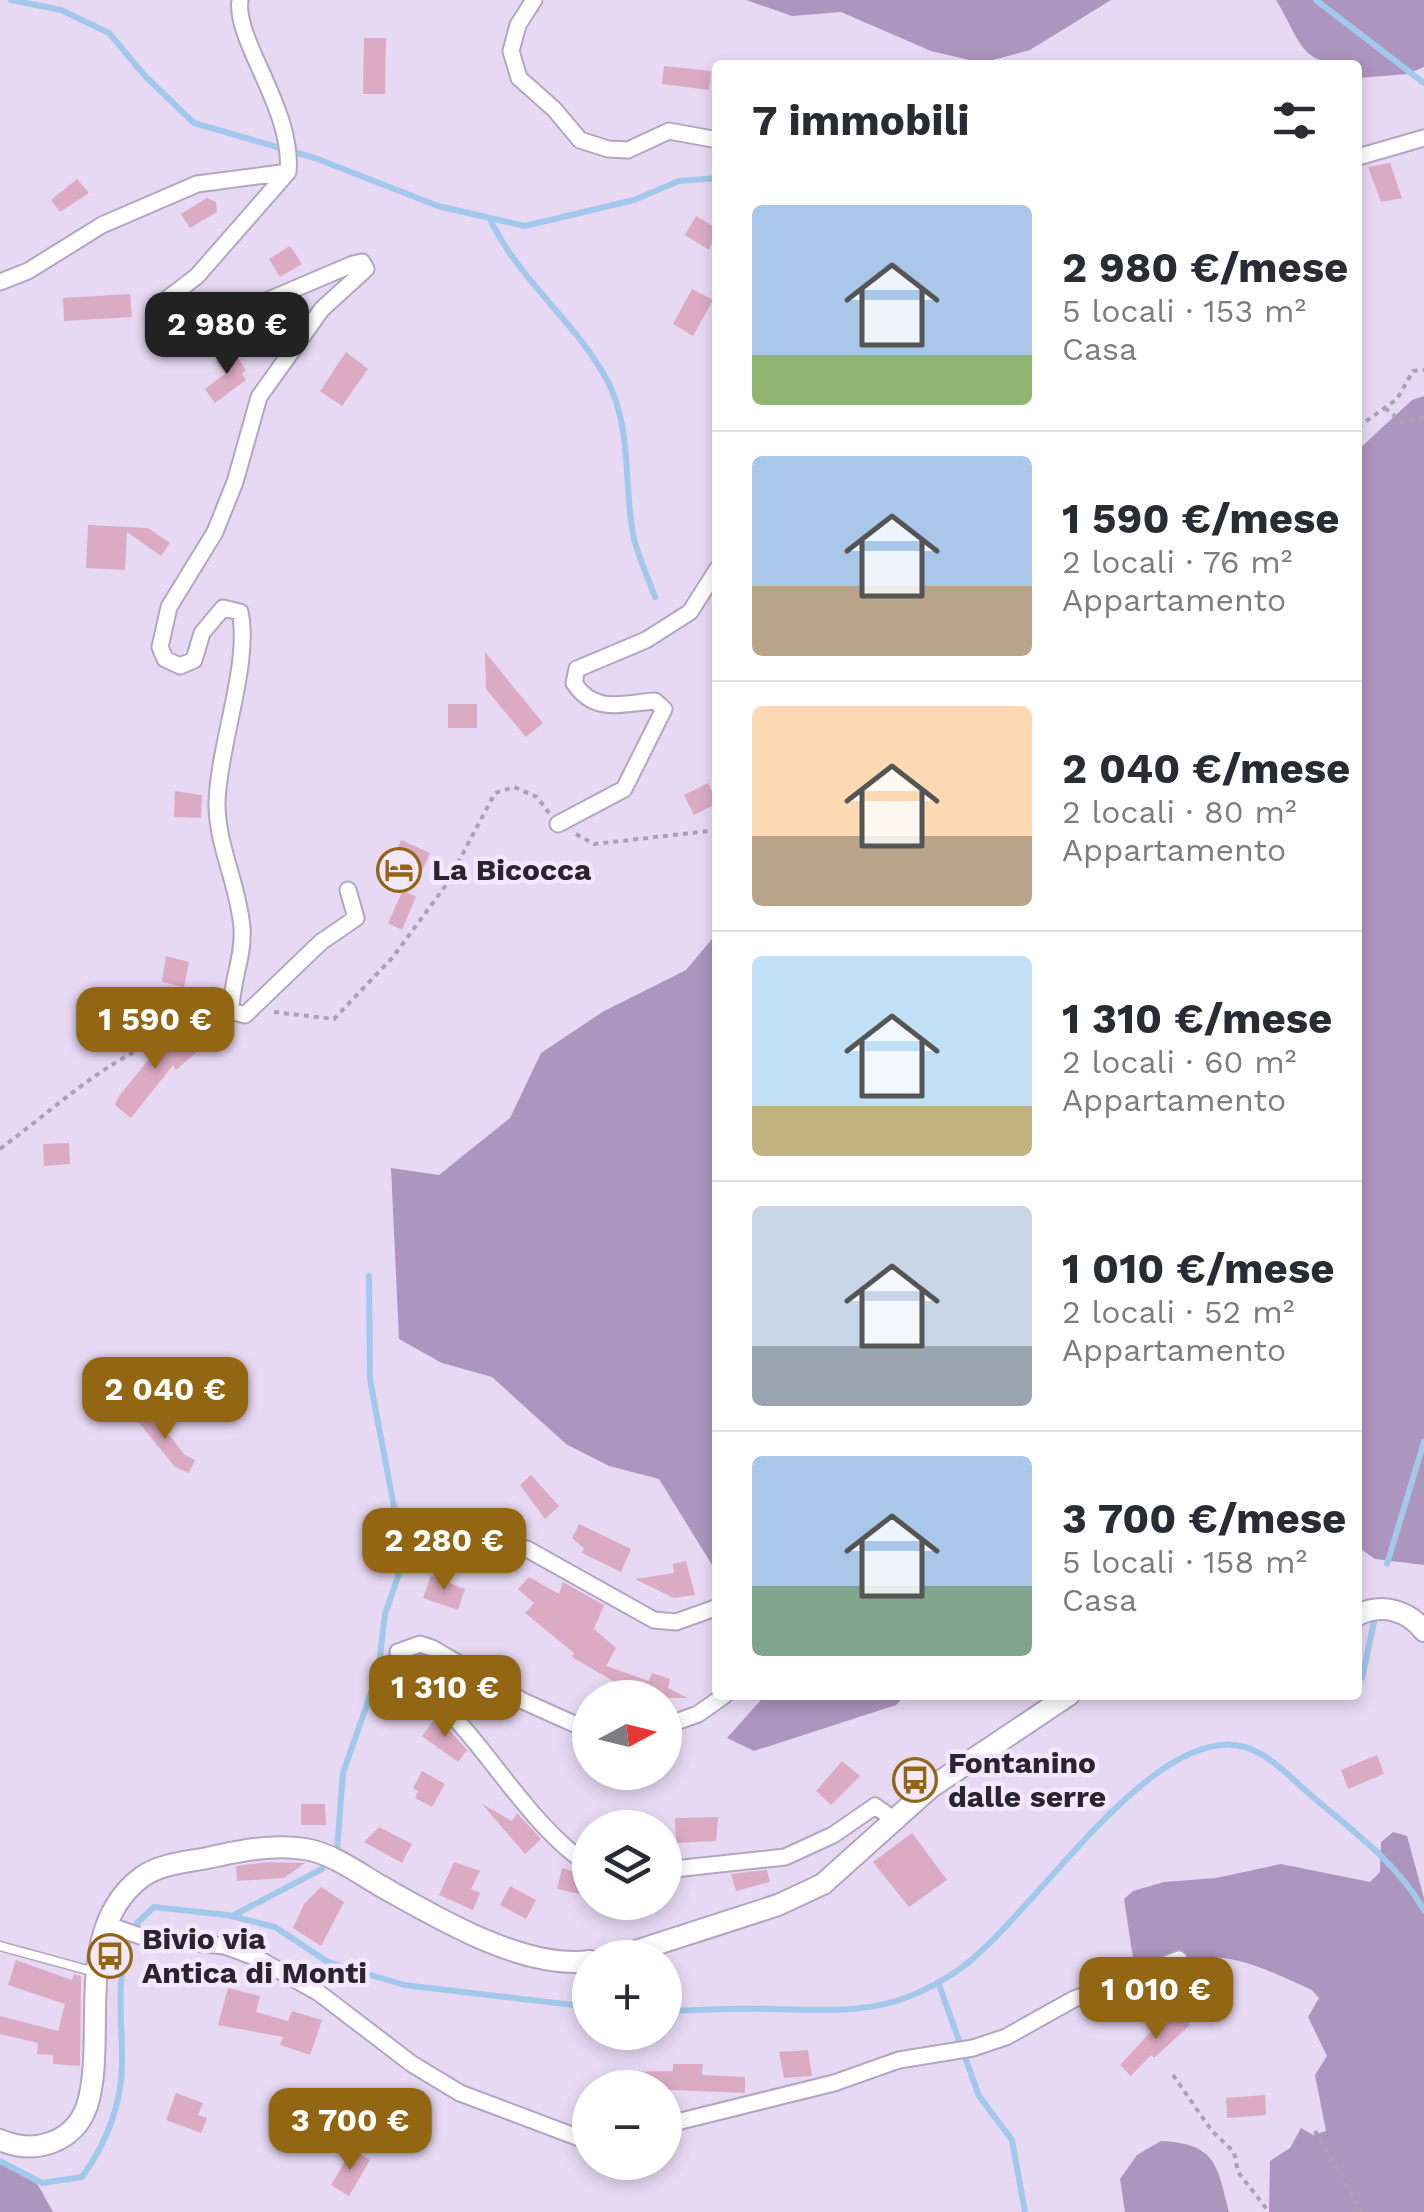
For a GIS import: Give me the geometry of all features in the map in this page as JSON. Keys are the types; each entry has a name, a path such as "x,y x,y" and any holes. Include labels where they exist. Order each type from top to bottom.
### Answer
{"street":[{"path":"240,0 241,15 287,129 288,172 197,276 166,299 156,325 162,337 174,340 353,264 362,262 366,269 322,309 258,397 235,482 215,532 169,607 160,647 165,659 180,666 194,660 202,633 223,608 240,612 245,634 228,716 217,804 242,923 242,952 231,987 231,1010 245,1015 321,942 356,918 348,890"},
{"path":"534,0 518,25 511,51 519,78 554,109 580,140 608,149 628,150 668,132 712,139"},
{"path":"1362,156 1424,138"},
{"path":"0,282 28,272 102,225 196,184 288,172"},
{"path":"558,824 624,789 664,709 655,700 619,708 583,697 574,683 577,669 646,640 690,612 712,577"},
{"path":"526,1549 654,1620 676,1622 712,1609"},
{"path":"1362,1613 1372,1608 1399,1612 1424,1631"},
{"path":"572,1724 432,1648 420,1644 398,1652 398,1664 405,1674 437,1700 572,1850"},
{"path":"682,1720 718,1700"},
{"path":"670,1940 778,1905 823,1884 930,1788 1061,1700"},
{"path":"682,1868 786,1856 834,1835 874,1806 896,1821"},
{"path":"0,2140 21,2147 45,2146 67,2135 82,2116 90,2092 96,1972 131,1886 161,1868 256,1848 307,1849 337,1861 438,1919 534,1958 572,1960"},
{"path":"115,1926 149,1938 226,1946 258,1958 319,1993 412,2064 460,2092 572,2135"},
{"path":"682,2122 834,2083 899,2060 973,2048 1006,2037 1074,2000 1179,1959"}],"lane":[{"path":"0,1946 96,1972"}],"path":[{"path":"1362,425 1397,400 1413,371 1424,370"},
{"path":"1385,408 1403,423 1424,418"},
{"path":"272,1012 334,1018 393,958 446,885 495,793 514,787 537,797 558,824 594,844 712,831"},
{"path":"0,1149 106,1064 184,1028 237,1017"},
{"path":"1173,2076 1212,2132 1234,2152 1238,2172 1269,2212"},
{"path":"1316,2130 1362,2212"}],"shaded area":[{"path":"746,0 1111,0 1030,50 993,60 969,60 931,51 841,12 792,16"},
{"path":"1276,0 1424,0 1424,67 1407,74 1362,78 1362,60 1321,60 1298,41"},
{"path":"1424,396 1424,1565 1375,1559 1362,1550 1362,446 1412,400"},
{"path":"712,939 712,1565 659,1479 609,1466 566,1444 492,1377 442,1363 399,1339 391,1168 439,1175 510,1118 541,1053 604,1011 686,970"},
{"path":"901,1700 896,1705 754,1751 727,1738 760,1701"},
{"path":"1393,1832 1407,1836 1424,1898 1424,2212 1269,2212 1270,2161 1290,2148 1301,2128 1313,2135 1326,2131 1315,2075 1327,2056 1308,2017 1319,1998 1312,1990 1286,1978 1226,1958 1187,1959 1135,1971 1124,1899 1133,1891 1164,1882 1216,1878 1281,1864 1370,1882 1380,1872 1381,1842"},
{"path":"1161,2141 1204,2152 1217,2169 1229,2212 1125,2212 1120,2179 1137,2155"},
{"path":"0,2160 38,2185 53,2212 0,2212"}],"building":[{"path":"364,38 386,38 385,94 363,94"},
{"path":"664,66 711,71 709,90 662,84"},
{"path":"1390,163 1402,198 1381,202 1368,167"},
{"path":"77,179 89,193 60,212 51,200"},
{"path":"207,198 216,202 217,212 190,228 181,214"},
{"path":"696,216 712,225 709,250 685,235"},
{"path":"290,246 302,264 280,277 269,259"},
{"path":"692,289 712,299 693,336 673,324"},
{"path":"130,294 132,317 64,321 63,298"},
{"path":"233,350 246,370 242,374 246,380 215,403 205,389 225,374 216,361"},
{"path":"346,352 368,369 342,406 320,391"},
{"path":"88,525 148,528 170,543 161,556 127,532 125,570 86,568"},
{"path":"485,652 543,723 526,737 486,689"},
{"path":"448,704 477,704 477,728 448,728"},
{"path":"708,783 712,806 694,815 684,795"},
{"path":"175,791 202,795 201,818 174,817"},
{"path":"401,840 430,853 414,888 385,878"},
{"path":"403,890 416,897 402,930 388,923"},
{"path":"166,956 189,962 184,987 162,982"},
{"path":"183,1030 198,1051 176,1070 173,1065 131,1118 115,1105 119,1096 154,1053"},
{"path":"69,1143 70,1164 44,1166 43,1144"},
{"path":"148,1409 185,1455 195,1460 189,1473 175,1467 136,1419"},
{"path":"531,1475 559,1506 545,1519 520,1485"},
{"path":"579,1524 631,1549 621,1572 582,1553 584,1548 572,1538"},
{"path":"686,1561 695,1595 674,1598 635,1579 674,1573 673,1564"},
{"path":"431,1576 465,1589 458,1610 423,1598"},
{"path":"529,1577 559,1594 563,1582 604,1605 594,1629 616,1648 606,1666 646,1680 611,1680 572,1657 574,1653 525,1613 534,1603 518,1589"},
{"path":"652,1673 670,1680 649,1680"},
{"path":"437,1716 467,1750 458,1762 422,1736"},
{"path":"1377,1755 1384,1774 1348,1789 1341,1770"},
{"path":"842,1761 860,1776 831,1805 816,1791"},
{"path":"422,1771 445,1784 432,1807 415,1798 418,1791 413,1788"},
{"path":"301,1804 325,1804 326,1825 301,1825"},
{"path":"482,1804 512,1821 517,1813 541,1839 525,1854"},
{"path":"718,1817 716,1841 682,1843 682,1818"},
{"path":"379,1827 412,1844 402,1863 364,1842"},
{"path":"912,1833 947,1880 909,1907 873,1862"},
{"path":"454,1862 480,1871 471,1889 480,1893 473,1910 439,1895"},
{"path":"305,1863 284,1878 237,1881 236,1866"},
{"path":"562,1868 572,1871 572,1892 557,1889"},
{"path":"767,1870 770,1882 736,1891 731,1874"},
{"path":"510,1886 536,1900 526,1919 500,1905"},
{"path":"321,1887 344,1902 321,1946 293,1928 304,1904"},
{"path":"16,1960 72,1980 74,1974 81,1976 80,2066 53,2064 53,2055 37,2054 38,2043 0,2034 0,2016 58,2031 65,2004 8,1985"},
{"path":"228,1988 260,1996 256,2012 288,2021 292,2011 322,2020 310,2055 280,2045 283,2037 218,2025"},
{"path":"1182,2012 1190,2025 1131,2076 1120,2065 1159,2023"},
{"path":"808,2050 812,2076 784,2078 779,2052"},
{"path":"673,2064 703,2064 702,2075 745,2077 745,2093 682,2090 682,2070 673,2070"},
{"path":"176,2093 203,2103 198,2115 207,2118 201,2133 166,2120"},
{"path":"1265,2095 1266,2115 1227,2118 1226,2098"},
{"path":"352,2150 370,2160 349,2196 331,2185"}],"waterway":[{"path":"11,0 61,10 109,33 145,76 194,123 315,158 438,206 525,226 634,200 679,181 712,178"},
{"path":"1316,0 1424,83"},
{"path":"490,219 516,261 579,338 607,380 621,418 634,539 655,597"},
{"path":"337,1850 343,1773 378,1673 385,1614 404,1559 370,1380 369,1276"},
{"path":"1387,1564 1424,1442"},
{"path":"1362,1678 1374,1622"},
{"path":"682,2011 866,2007 887,2004 930,1987 984,1949 1131,1794 1170,1764 1208,1747 1245,1747 1273,1762 1373,1849 1401,1877 1424,1910"},
{"path":"234,1915 322,1869"},
{"path":"137,1923 154,1907 227,1915 275,1927 328,1962 404,1985 572,2005"},
{"path":"0,2161 42,2183 82,2177 99,2151 120,2091 121,1981 131,1935"},
{"path":"938,1982 979,2096 1012,2140 1025,2212"}],"place":[{"name":"La Bicocca","path":"399,870"},
{"name":"Fontanino dalle serre","path":"915,1780"},
{"name":"Bivio via Antica di Monti","path":"110,1956"}]}
